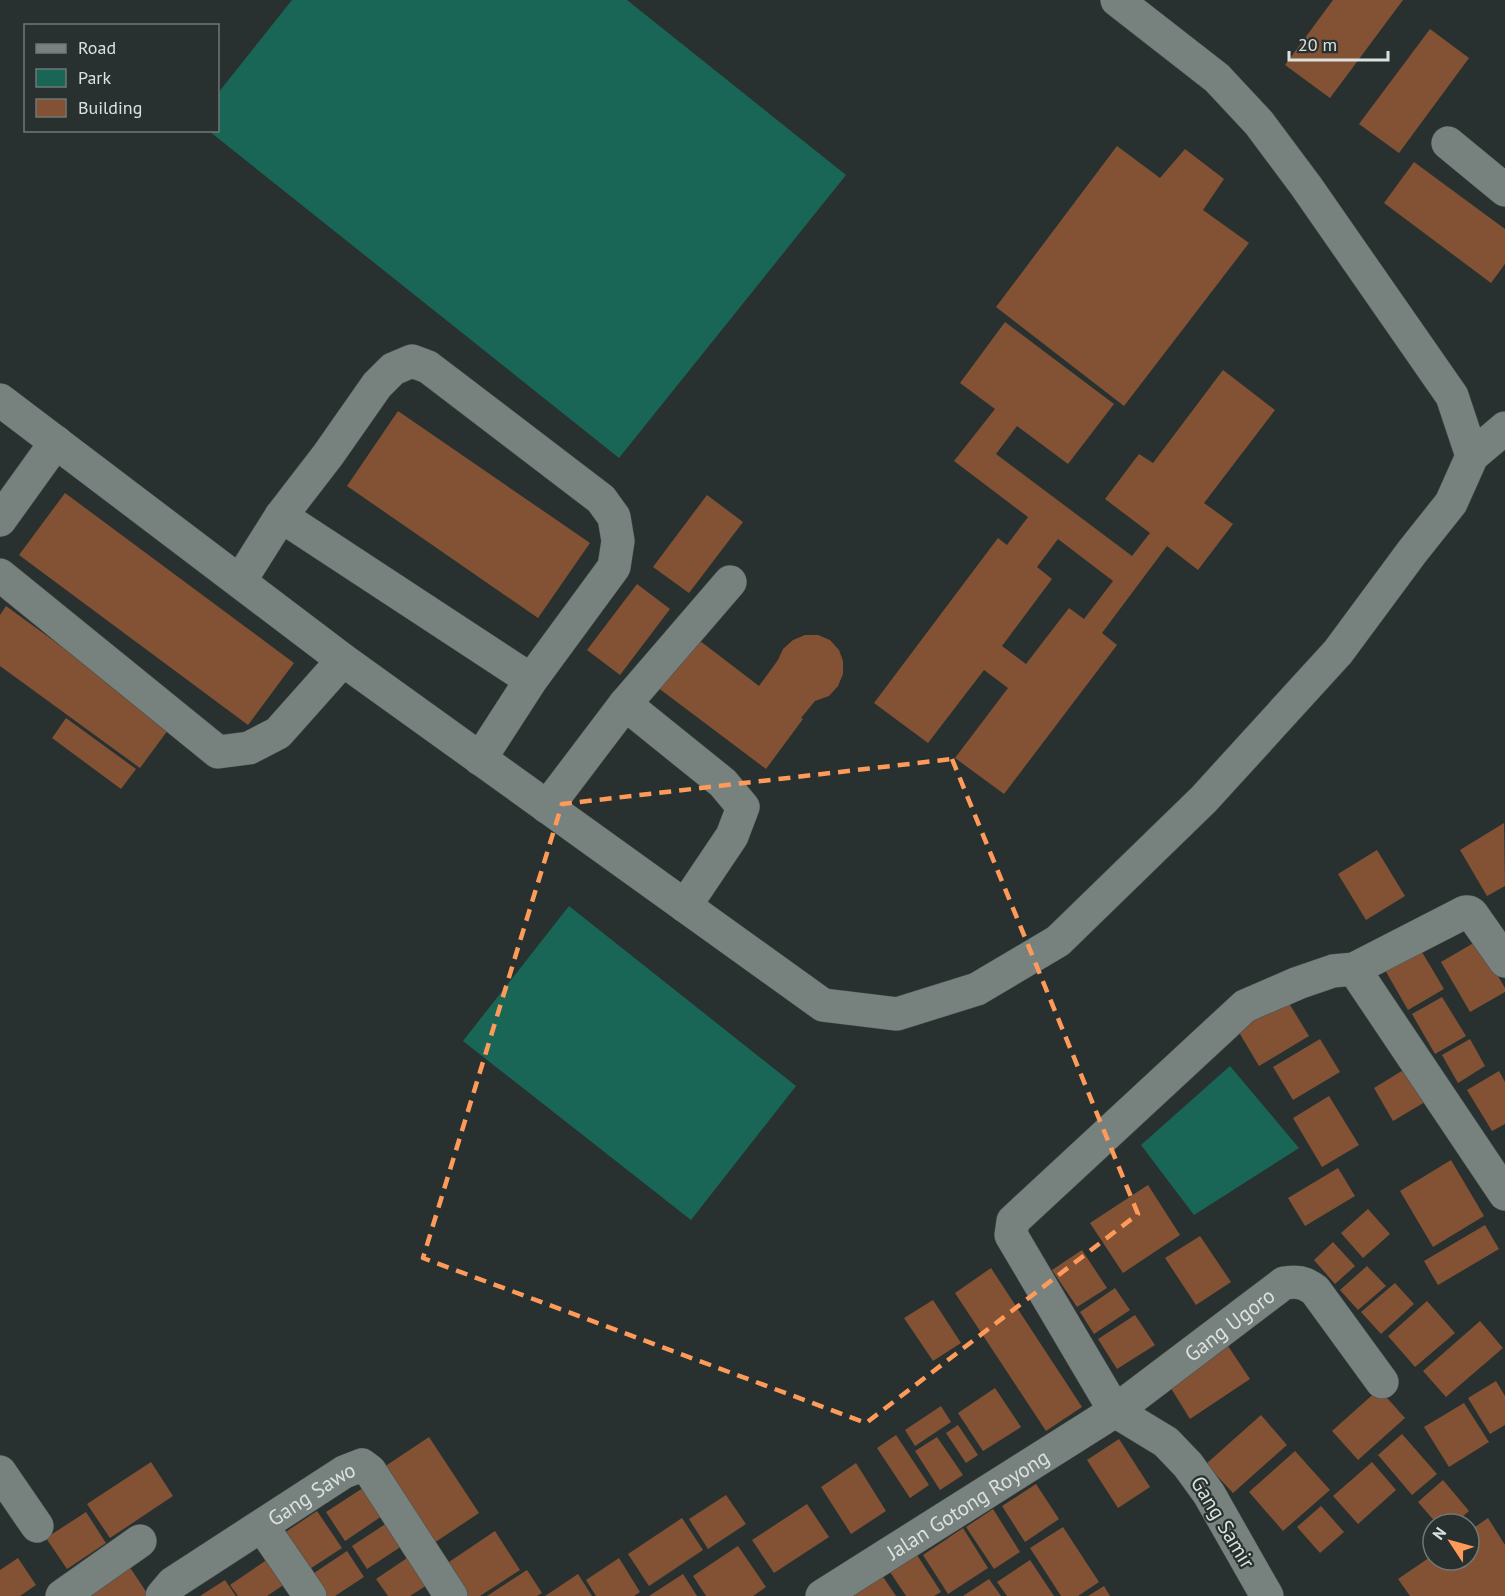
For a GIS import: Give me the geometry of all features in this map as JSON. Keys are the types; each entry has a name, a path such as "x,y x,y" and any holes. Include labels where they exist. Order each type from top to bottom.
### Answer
{"street":[{"path":"1117,0 1217,78 1259,123 1306,186 1452,396 1472,456"},
{"path":"1448,143 1505,190"},
{"path":"240,581 281,516 328,455 376,385 393,369 412,361 428,367 601,499 614,517 618,541 614,567 531,680 480,759"},
{"path":"0,400 343,660 823,1005 897,1014 977,989 1058,941 1204,800 1338,652 1451,503 1472,456 1505,428"},
{"path":"0,520 56,442"},
{"path":"281,516 531,680"},
{"path":"0,574 218,752 249,748 278,733 343,660"},
{"path":"547,807 625,704 730,582"},
{"path":"625,704 723,783 743,807 732,836 685,906"},
{"path":"1115,1411 1011,1235 1013,1221 1245,1006 1333,971 1354,969 1455,916 1469,912 1505,961"},
{"path":"1354,969 1505,1194"},
{"name":"Gang Ugoro","path":"1115,1411 1284,1284 1296,1281 1315,1290 1382,1382"},
{"name":"Jalan Gotong Royong","path":"826,1595 1115,1411"},
{"name":"Gang Samir","path":"1115,1411 1166,1442 1188,1465 1209,1494 1267,1596"},
{"name":"Gang Sawo","path":"162,1596 173,1583 344,1472 362,1466 370,1471 451,1596"},
{"path":"0,1472 37,1526"},
{"path":"262,1526 310,1596"},
{"path":"62,1596 140,1541"}],"highlighted area":[{"path":"952,759 1138,1214 866,1423 423,1258 562,804"}],"green space":[{"path":"292,0 627,0 846,175 619,458 210,132 219,132 219,92"},
{"path":"569,906 796,1086 691,1220 463,1041"},
{"path":"1230,1066 1299,1148 1194,1215 1141,1145"}],"building":[{"path":"1333,0 1403,0 1330,98 1285,65"},
{"path":"1430,29 1469,58 1399,153 1359,124"},
{"path":"1117,146 1160,178 1185,149 1224,179 1203,210 1249,243 1124,406 996,307"},
{"path":"1414,162 1505,229 1505,264 1491,283 1384,203"},
{"path":"1005,322 1114,404 1068,464 1017,426 996,454 1132,556 1150,533 1105,499 1139,454 1153,463 1223,370 1275,410 1204,503 1233,524 1198,570 1167,546 1102,633 1117,645 1004,794 955,758 1008,688 984,670 928,743 874,703 998,538 1007,545 1028,517 954,461 995,409 960,383","holes":["1058,539 1113,581 1084,619 1069,608 1026,664 1002,646 1052,579 1037,567"]},
{"path":"398,411 590,543 538,618 347,486"},
{"path":"65,493 294,663 248,725 19,555"},
{"path":"707,495 743,522 689,593 653,567"},
{"path":"637,584 670,609 620,675 587,650"},
{"path":"6,606 171,726 140,768 0,666 0,615"},
{"path":"691,634 759,686 783,649 793,640 805,635 818,635 830,640 839,650 843,661 843,674 838,686 829,696 815,701 801,718 803,719 766,769 653,684"},
{"path":"66,718 136,769 121,789 52,738"},
{"path":"1504,823 1505,886 1487,896 1460,850"},
{"path":"1377,850 1405,896 1366,920 1338,874"},
{"path":"1477,941 1505,988 1505,992 1470,1012 1441,962"},
{"path":"1416,942 1444,989 1408,1010 1381,963"},
{"path":"1442,997 1466,1036 1435,1054 1412,1014"},
{"path":"1287,1000 1309,1036 1259,1066 1237,1029"},
{"path":"1320,1039 1340,1072 1293,1100 1273,1067"},
{"path":"1470,1039 1485,1066 1458,1083 1442,1055"},
{"path":"1405,1069 1425,1102 1393,1121 1374,1088"},
{"path":"1499,1071 1505,1082 1505,1124 1492,1131 1467,1090"},
{"path":"1329,1096 1359,1145 1322,1167 1293,1118"},
{"path":"1451,1160 1484,1216 1433,1247 1400,1191"},
{"path":"1338,1168 1355,1196 1305,1226 1288,1198"},
{"path":"1148,1185 1180,1235 1123,1273 1090,1223"},
{"path":"1368,1209 1390,1234 1363,1258 1341,1233"},
{"path":"1485,1225 1499,1249 1438,1285 1424,1261"},
{"path":"1200,1236 1231,1282 1196,1305 1165,1258"},
{"path":"1333,1242 1355,1266 1335,1284 1314,1260"},
{"path":"1082,1250 1107,1288 1077,1307 1052,1270"},
{"path":"1367,1266 1386,1286 1358,1310 1340,1290"},
{"path":"991,1268 1082,1407 1046,1431 955,1293"},
{"path":"1395,1283 1414,1304 1381,1334 1361,1312"},
{"path":"1115,1288 1130,1310 1094,1334 1080,1312"},
{"path":"933,1300 961,1343 933,1361 904,1318"},
{"path":"1427,1301 1455,1333 1415,1367 1388,1336"},
{"path":"1135,1315 1155,1345 1117,1369 1098,1339"},
{"path":"1480,1321 1503,1348 1446,1397 1423,1371"},
{"path":"1228,1346 1250,1379 1190,1419 1169,1385"},
{"path":"1496,1381 1505,1396 1505,1425 1490,1434 1468,1398"},
{"path":"995,1388 1021,1427 983,1451 958,1413"},
{"path":"1379,1389 1405,1418 1358,1460 1332,1431"},
{"path":"1464,1403 1489,1442 1449,1467 1424,1427"},
{"path":"941,1406 951,1422 915,1446 905,1430"},
{"path":"1261,1415 1287,1445 1233,1493 1206,1464"},
{"path":"958,1425 978,1455 966,1463 946,1433"},
{"path":"1402,1434 1437,1474 1412,1495 1378,1455"},
{"path":"896,1435 929,1485 910,1498 877,1448"},
{"path":"429,1437 479,1513 431,1545 381,1469"},
{"path":"937,1437 963,1475 940,1490 915,1451"},
{"path":"1119,1439 1150,1487 1118,1508 1087,1460"},
{"path":"1295,1451 1330,1490 1283,1531 1249,1492"},
{"path":"151,1462 173,1496 110,1538 87,1504"},
{"path":"1372,1462 1396,1490 1358,1524 1333,1496"},
{"path":"856,1463 886,1511 851,1534 821,1487"},
{"path":"1443,1480 1469,1511 1427,1512 1418,1502"},
{"path":"369,1484 388,1512 345,1541 326,1512"},
{"path":"1036,1484 1059,1519 1025,1542 1002,1506"},
{"path":"726,1495 746,1524 708,1549 689,1519"},
{"path":"807,1504 829,1537 774,1573 752,1540"},
{"path":"1321,1506 1344,1532 1320,1553 1297,1527"},
{"path":"993,1509 1020,1552 994,1569 966,1527"},
{"path":"317,1511 342,1548 302,1574 278,1537"},
{"path":"86,1512 106,1543 67,1569 46,1538"},
{"path":"682,1518 703,1550 649,1586 628,1554"},
{"path":"1488,1518 1505,1545 1505,1596 1410,1596 1398,1579 1421,1563 1421,1572 1481,1572 1481,1523"},
{"path":"393,1519 408,1542 367,1569 352,1546"},
{"path":"1063,1527 1099,1582 1078,1596 1061,1596 1030,1548"},
{"path":"963,1528 988,1568 948,1594 923,1555"},
{"path":"495,1531 520,1570 480,1596 467,1596 446,1564"},
{"path":"738,1546 766,1587 753,1596 706,1596 693,1576"},
{"path":"347,1551 364,1577 335,1596 316,1596 305,1579"},
{"path":"416,1552 435,1580 410,1596 388,1596 376,1579"},
{"path":"917,1555 941,1592 934,1596 906,1596 890,1572"},
{"path":"18,1558 36,1585 20,1596 0,1596 0,1570"},
{"path":"619,1558 640,1592 634,1596 596,1596 586,1580"},
{"path":"268,1559 285,1584 267,1596 238,1596 230,1585"},
{"path":"1030,1560 1054,1596 1007,1596 997,1582"},
{"path":"127,1563 149,1596 74,1596"},
{"path":"527,1570 542,1593 537,1596 487,1596"},
{"path":"879,1571 896,1596 846,1596"},
{"path":"578,1574 592,1596 545,1596"},
{"path":"683,1574 697,1596 649,1596"},
{"path":"989,1579 1001,1596 963,1596"},
{"path":"225,1580 236,1596 200,1596"},
{"path":"1104,1586 1110,1596 1088,1596"}]}
